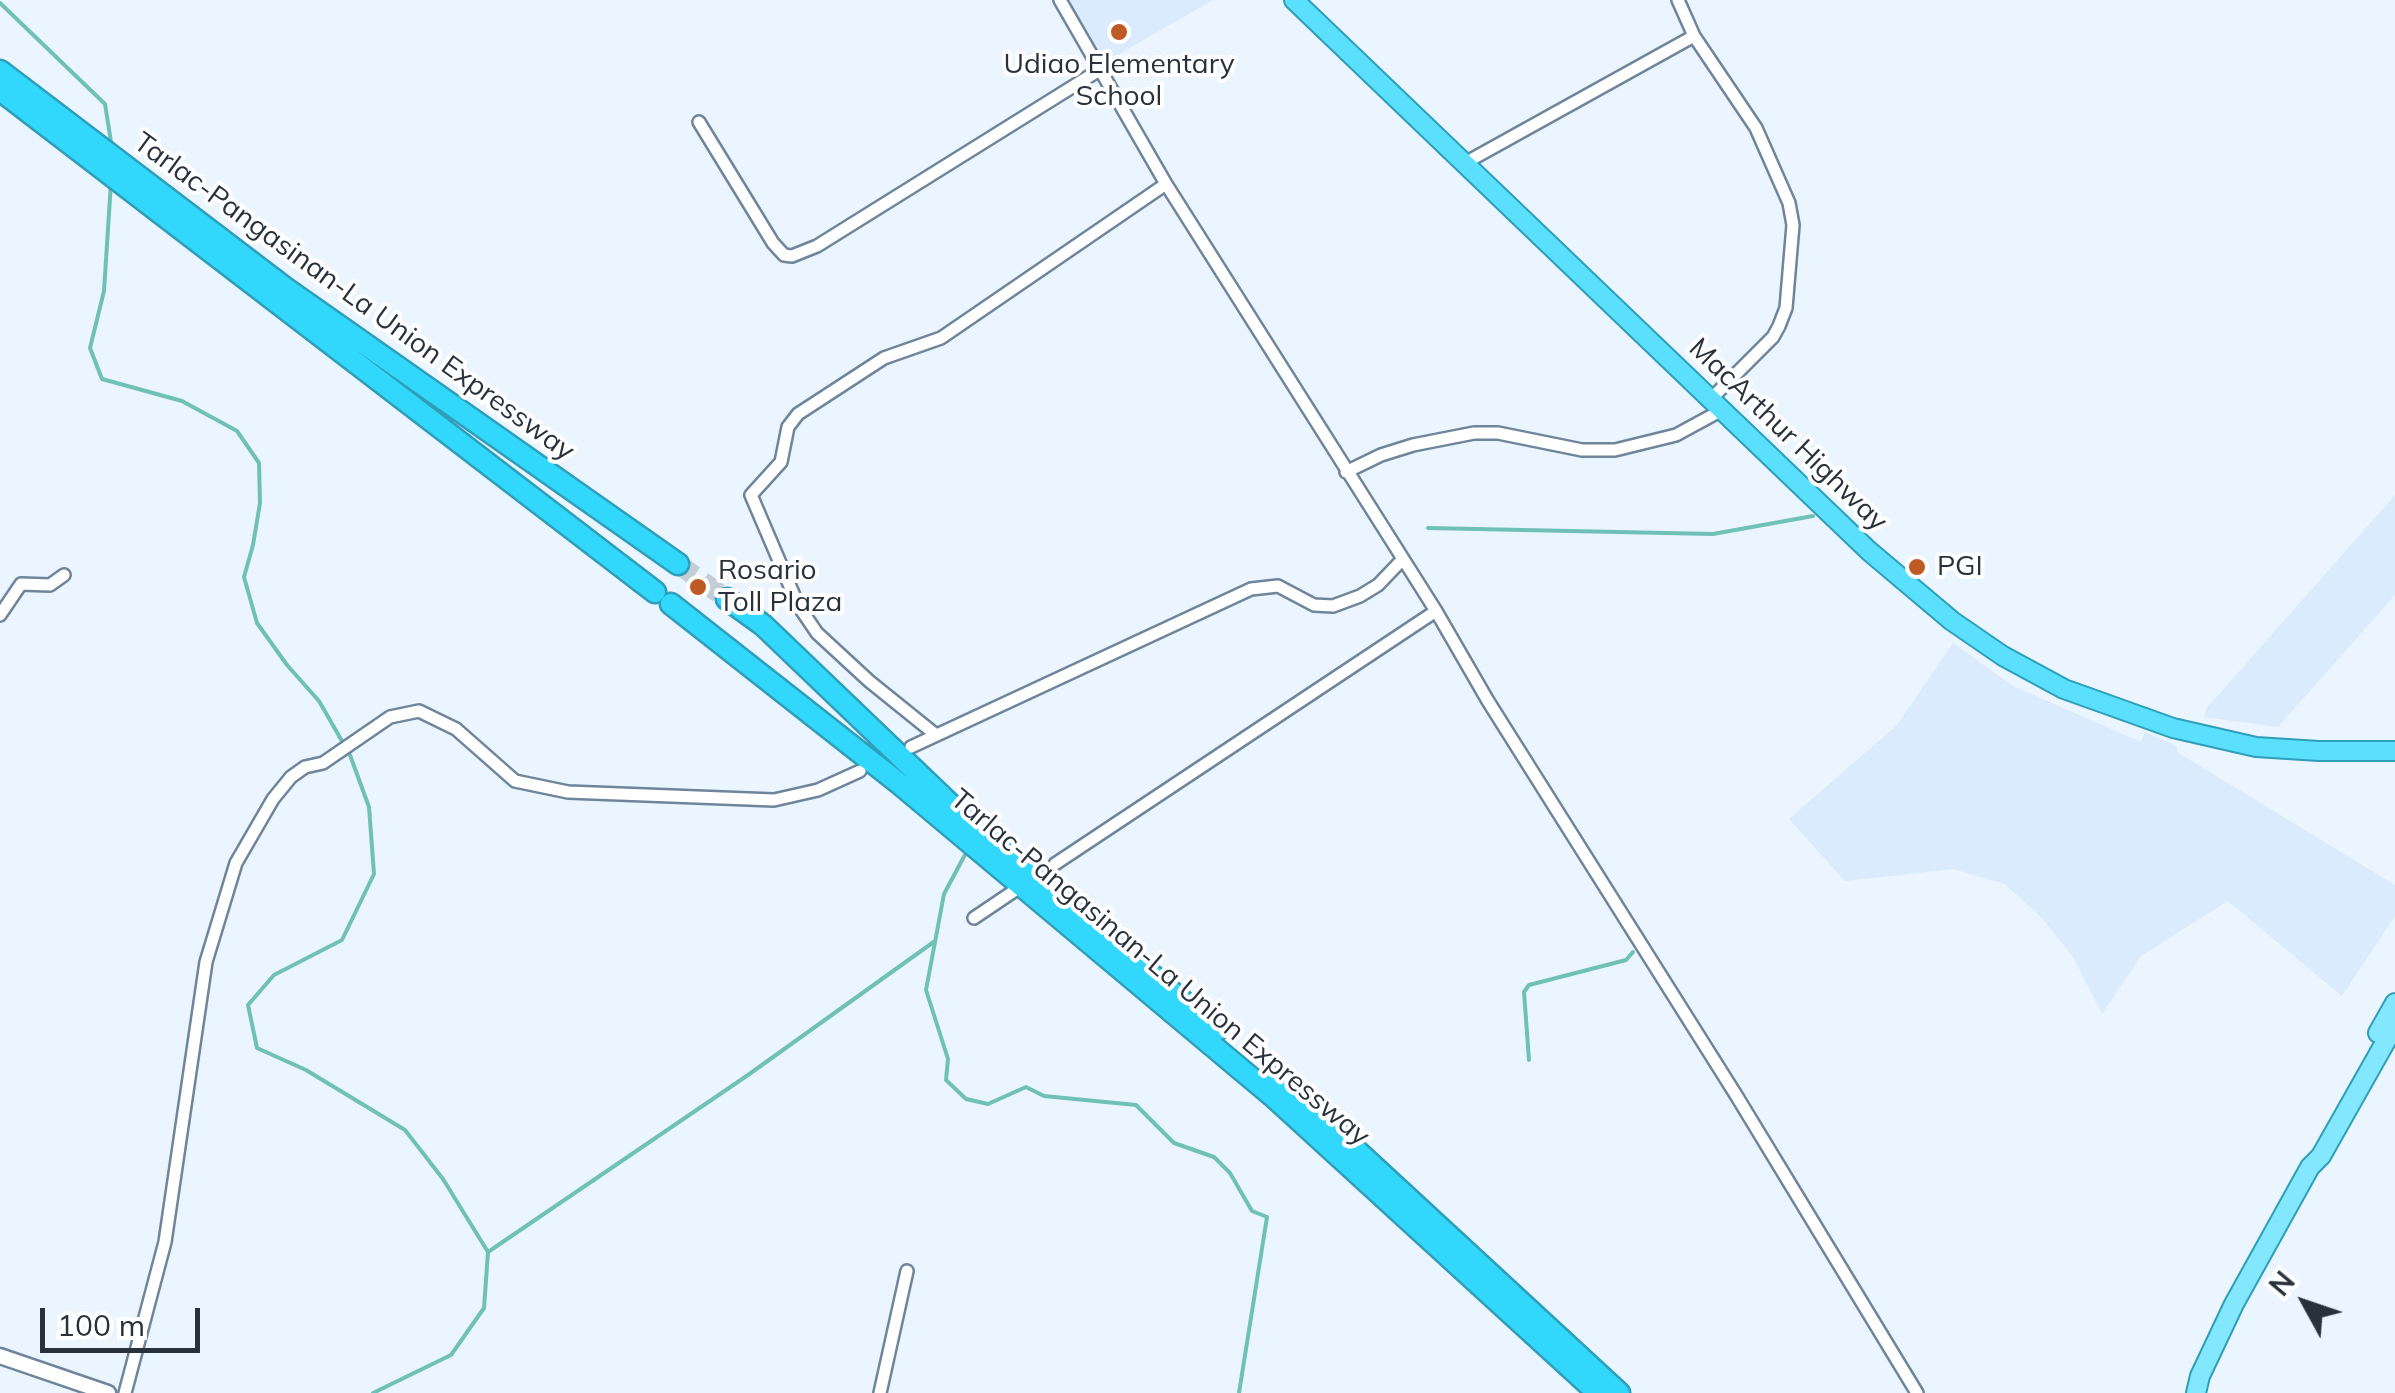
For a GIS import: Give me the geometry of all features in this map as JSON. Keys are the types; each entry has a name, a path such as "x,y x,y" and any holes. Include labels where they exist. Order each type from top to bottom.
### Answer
{"highway":[{"name":"MacArthur Highway","path":"1294,0 1906,584 2003,656 2064,690 2158,724 2241,744 2318,751 2395,751"},
{"name":"Tarlac-Pangasinan-La Union Expressway","path":"0,70 41,112 158,213 900,784 1260,1085 1598,1393"},
{"name":"Tarlac-Pangasinan-La Union Expressway","path":"0,90 41,112 158,190 285,288 678,564"},
{"name":"Tarlac-Pangasinan-La Union Expressway","path":"727,599 776,638 954,807 1332,1128 1619,1393"}],"main road":[{"path":"2196,1393 2234,1304 2242,1296 2310,1167 2313,1152 2395,1003"},
{"path":"2310,1167 2321,1156 2395,1025"}],"street":[{"path":"1060,0 1166,184 1436,611 1917,1393"},
{"path":"1346,472 1413,445 1474,433 1582,450 1615,450 1676,435 1717,405 1780,326 1786,308 1793,225 1789,203 1756,128 1694,36 1678,0"},
{"path":"1465,163 1694,36"},
{"path":"700,122 773,243 784,255 792,256 817,246 1101,69"},
{"path":"936,736 817,633 798,605 750,495 781,462 788,427 798,414 884,358 941,338 1166,184"},
{"path":"910,746 1251,590 1278,586 1314,604 1332,606 1369,590 1401,561"},
{"path":"0,616 22,584 50,584 64,575"},
{"path":"1054,864 1436,611"},
{"path":"125,1393 166,1242 206,962 236,862 273,799 291,777 305,767 323,763 390,716 419,711 456,729 516,781 568,792 774,800 818,790 860,771"},
{"path":"974,918 1014,891"},
{"path":"880,1393 907,1272"},
{"path":"0,1356 108,1393"}],"shaded area":[{"name":"Udiao Elementary School","path":"1061,0 1213,0 1102,64"},
{"path":"2395,495 2395,595 2278,727 2204,717 2206,709"},
{"path":"1953,643 2013,686 2141,742 2145,732 2177,746 2177,752 2395,885 2395,916 2342,996 2228,901 2141,956 2102,1014 2073,957 2043,919 2005,884 1953,869 1845,881 1789,819 1897,725"}],"waterway":[{"path":"0,3 105,104 112,148"},
{"path":"111,182 104,291 90,348 102,379 182,401 237,431 259,463 260,503 244,577 257,623 319,701 350,755 369,807 374,874 342,940 274,975 248,1005 257,1048 306,1070 405,1130 443,1179 488,1252 484,1308 451,1355 373,1393"},
{"path":"1428,528 1713,534 1813,516"},
{"path":"967,851 944,894 926,990 948,1059 946,1080 966,1099 988,1104 1026,1087 1044,1096 1136,1105 1174,1143 1214,1157 1230,1173 1252,1211 1267,1217 1239,1393"},
{"path":"488,1252 748,1075 935,941"},
{"path":"1529,1060 1524,992 1529,985 1626,960 1633,952"}],"tunnel":[{"path":"678,564 727,599"}],"place":[{"name":"Udiao Elementary School","path":"1119,32"},
{"name":"PGI","path":"1917,567"},
{"name":"Rosario Toll Plaza","path":"698,587"}]}
